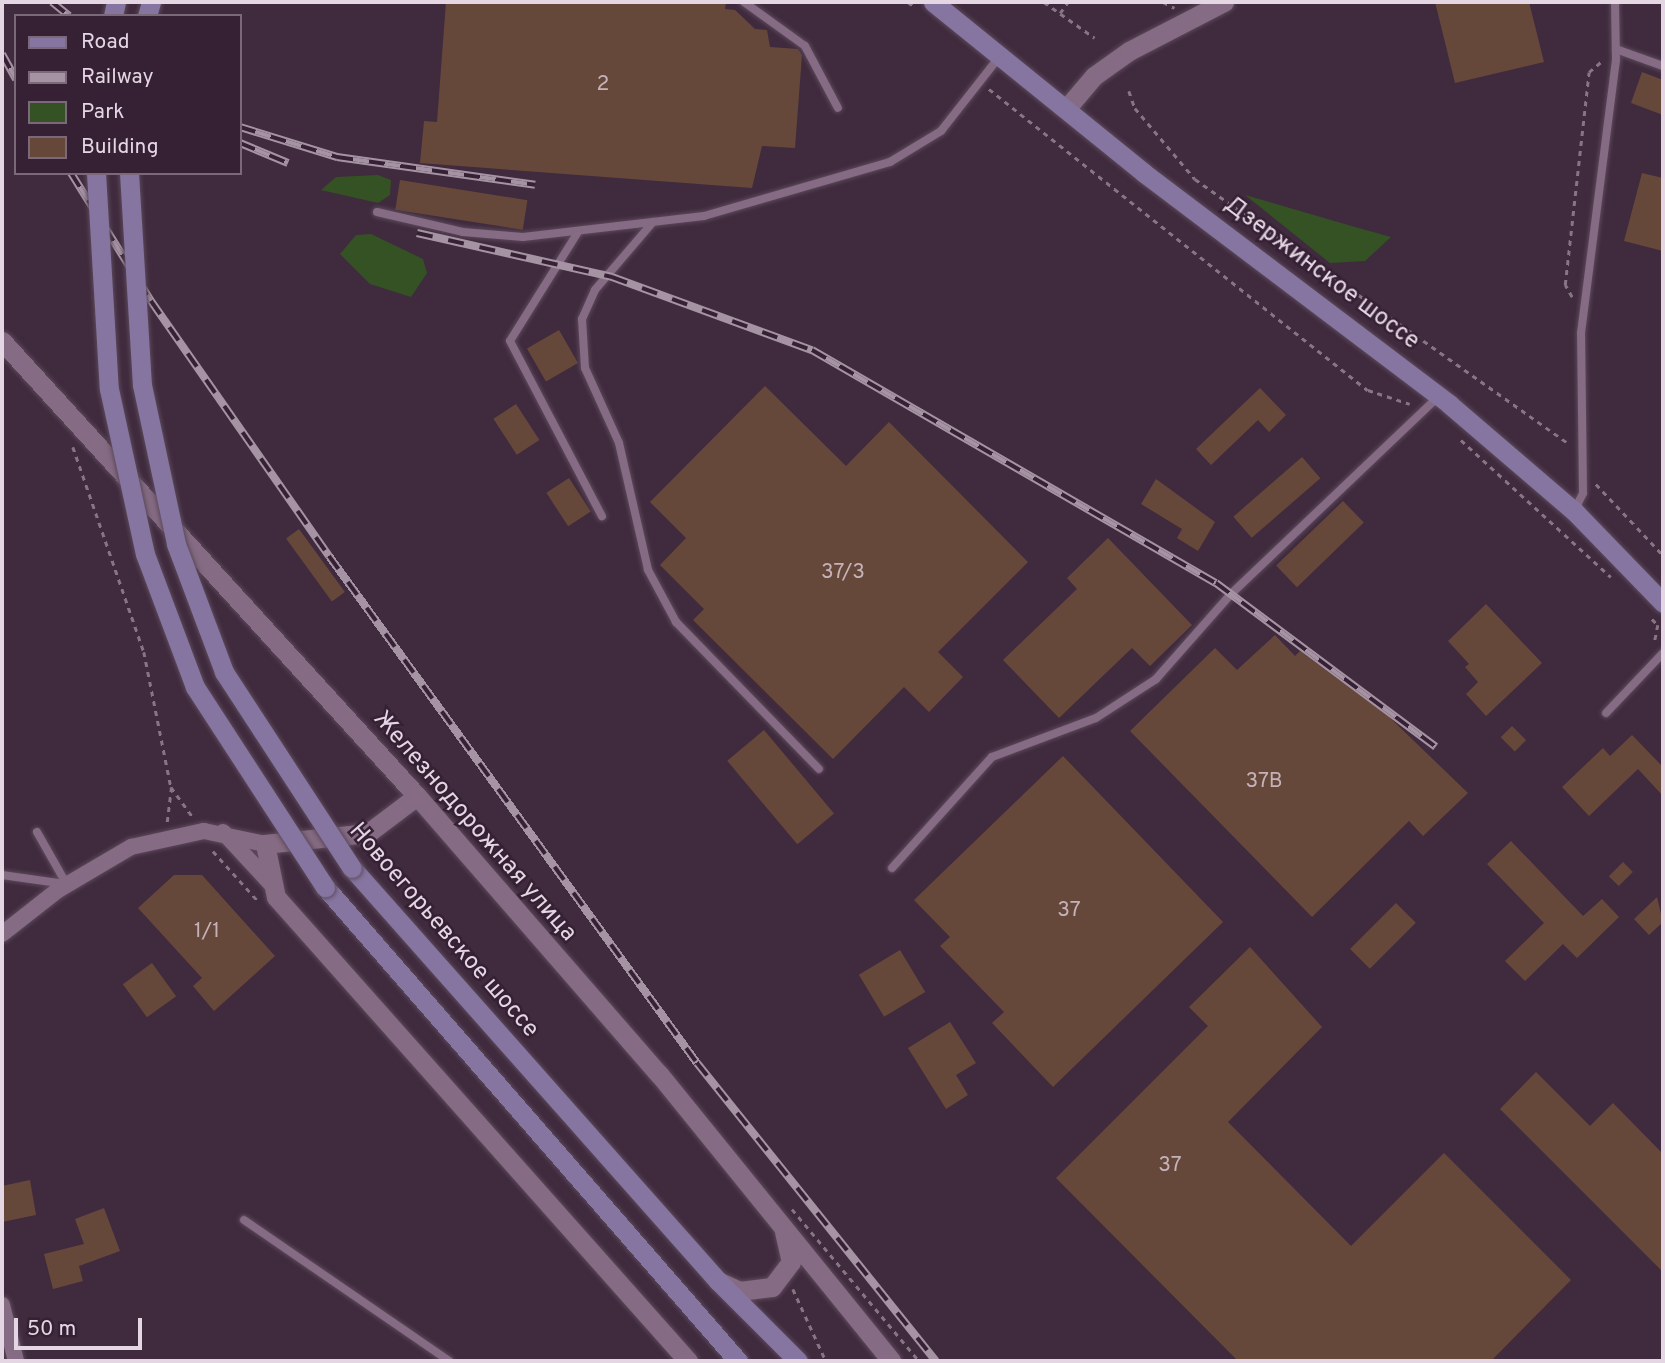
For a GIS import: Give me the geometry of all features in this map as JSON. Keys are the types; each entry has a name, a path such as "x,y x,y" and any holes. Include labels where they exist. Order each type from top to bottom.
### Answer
{"main road":[{"name":"Дзержинское шоссе","path":"925,6 1000,56 1432,403 1574,511 1656,609"},
{"path":"96,175 109,389 148,565 195,687 325,887 738,1361"},
{"name":"Новоегорьевское шоссе","path":"129,175 142,385 177,544 224,673 352,868 718,1281 798,1361"}],"street":[{"path":"1066,109 1094,76 1129,51 1224,2"},
{"name":"Железнодорожная улица","path":"3,344 417,796 779,1222 891,1361"},
{"path":"2,934 67,885 131,847 204,831 223,832 265,844 368,833 417,796"},
{"path":"223,832 274,887 342,978 688,1361"},
{"path":"265,844 274,887"},
{"path":"718,1281 757,1293 783,1277 791,1262 779,1222"},
{"path":"2,1305 16,1361"}],"lane":[{"path":"744,2 805,46 838,108"},
{"path":"1574,511 1584,471 1583,314 1616,49 1615,2"},
{"path":"1616,49 1663,66"},
{"path":"377,212 463,232 523,237 704,216 890,162 941,131 1000,56"},
{"path":"653,222 595,290 582,319 585,368 619,443 648,570 676,622 819,769"},
{"path":"578,232 510,341 602,516"},
{"path":"892,868 992,757 1096,718 1156,679 1231,594 1432,403"},
{"path":"1606,713 1663,654"},
{"path":"37,832 67,885"},
{"path":"2,875 67,885"},
{"path":"244,1220 449,1361"}],"path":[{"path":"908,2 925,6"},
{"path":"1044,2 1095,38"},
{"path":"1060,13 1068,2"},
{"path":"1583,314 1565,285 1589,72 1616,49"},
{"path":"980,81 1368,390 1432,403"},
{"path":"1129,91 1135,108 1195,178 1566,439 1584,471 1663,555"},
{"path":"1455,435 1620,587"},
{"path":"69,436 144,652 170,787 166,838"},
{"path":"1656,609 1658,625 1654,644 1663,654"},
{"path":"170,787 204,831"}],"green space":[{"path":"378,175 391,180 390,195 378,203 321,190 336,177"},
{"path":"1245,195 1391,237 1365,261 1330,263"},
{"path":"371,234 423,259 427,273 411,297 370,284 340,254 356,235"}],"building":[{"path":"446,2 726,2 725,9 735,10 755,29 767,30 770,47 798,49 802,55 795,148 762,146 752,188 420,163 424,121 437,122"},
{"path":"1435,2 1529,2 1544,62 1455,83"},
{"path":"1642,72 1663,80 1663,115 1631,103"},
{"path":"1642,173 1663,178 1663,251 1624,241"},
{"path":"400,180 527,200 523,230 395,210"},
{"path":"559,330 578,363 546,381 527,348"},
{"path":"765,386 846,466 889,422 1028,562 938,652 963,677 929,712 904,687 833,759 693,620 704,609 660,565 686,538 650,502"},
{"path":"1260,388 1286,415 1269,432 1258,420 1211,465 1196,449"},
{"path":"516,404 539,440 517,455 493,419"},
{"path":"1302,457 1320,478 1252,538 1233,517"},
{"path":"569,478 591,512 568,526 546,493"},
{"path":"1156,479 1215,522 1198,551 1177,538 1182,529 1141,504"},
{"path":"1343,501 1364,523 1297,587 1276,566"},
{"path":"299,529 345,592 332,602 286,538"},
{"path":"1108,538 1192,625 1150,666 1132,648 1059,718 1003,660 1077,589 1067,578"},
{"path":"1486,604 1542,663 1486,716 1466,694 1478,682 1465,667 1469,664 1448,641"},
{"path":"1275,635 1295,656 1300,651 1387,715 1468,793 1423,836 1409,821 1312,917 1130,731 1215,648 1237,670"},
{"path":"1512,726 1526,740 1515,751 1501,737"},
{"path":"764,730 834,813 797,844 727,761"},
{"path":"1632,735 1663,767 1663,796 1638,769 1589,816 1562,787 1603,748 1610,756"},
{"path":"1063,756 1223,922 1053,1087 992,1023 1004,1012 940,946 950,937 914,900"},
{"path":"1511,841 1583,916 1602,899 1619,917 1577,958 1563,944 1525,981 1505,961 1544,923 1487,864"},
{"path":"1623,862 1633,872 1619,886 1609,876"},
{"path":"174,875 202,875 275,956 214,1011 193,986 202,978 138,908"},
{"path":"1657,897 1663,922 1649,935 1634,919"},
{"path":"1396,903 1416,923 1370,969 1350,949"},
{"path":"1250,947 1322,1027 1228,1122 1351,1246 1444,1153 1571,1280 1491,1361 1238,1361 1056,1178 1208,1026 1189,1007"},
{"path":"900,950 925,992 884,1017 859,975"},
{"path":"152,963 176,996 147,1017 123,984"},
{"path":"950,1022 976,1063 956,1075 968,1095 946,1109 908,1048"},
{"path":"1536,1072 1590,1126 1613,1103 1663,1154 1663,1272 1500,1109"},
{"path":"30,1180 36,1215 2,1222 2,1186"},
{"path":"104,1208 120,1251 79,1266 83,1281 53,1289 44,1254 84,1244 75,1219"}],"railway":[{"path":"52,2 67,14"},
{"path":"2,54 14,75"},
{"path":"242,128 337,157 535,185"},
{"path":"242,144 288,163"},
{"path":"72,175 151,301 329,556 697,1063 936,1361"},
{"path":"417,233 612,277 812,350 1216,583 1436,747"}]}
